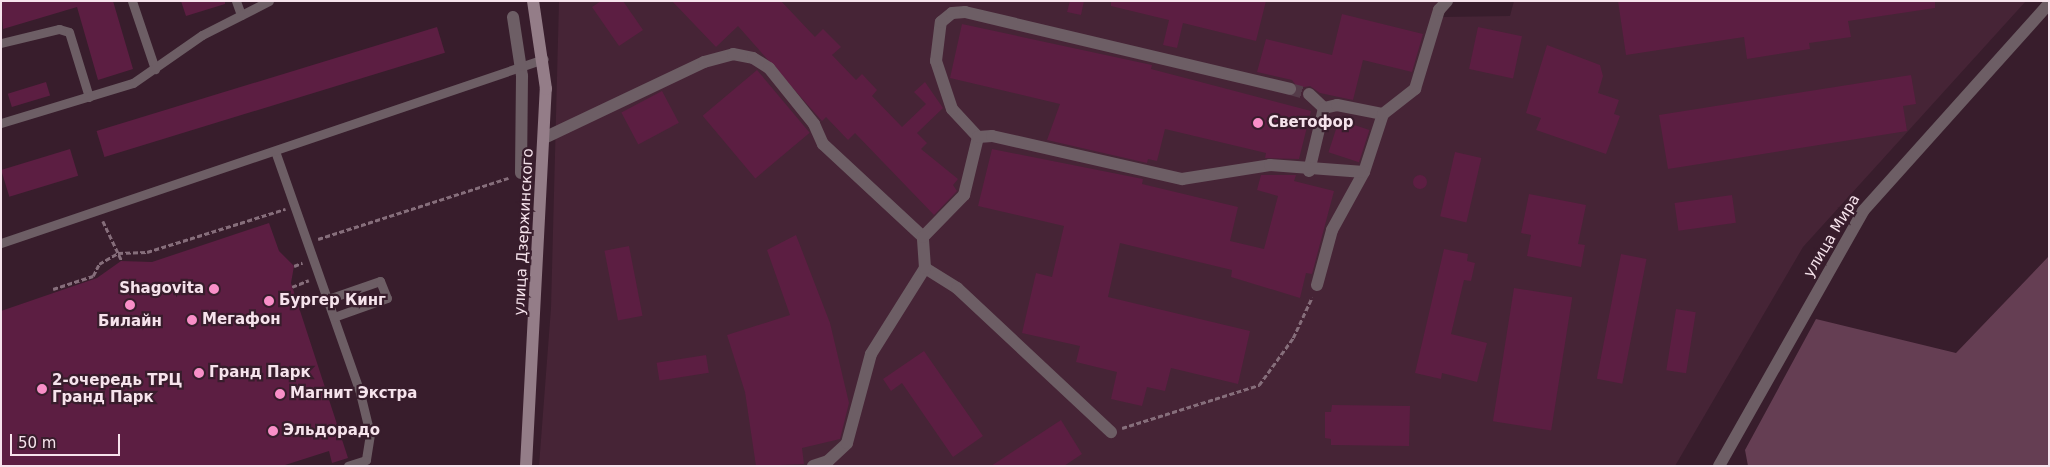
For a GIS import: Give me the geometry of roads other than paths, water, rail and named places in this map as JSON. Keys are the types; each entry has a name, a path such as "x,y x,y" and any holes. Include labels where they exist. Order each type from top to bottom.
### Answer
{"main road":[{"name":"улица Дзержинского","path":"526,466 544,138 544,59 533,1"}],"street":[{"path":"1317,285 1332,230 1364,172 1382,114 1415,88 1439,10 1447,1"},
{"name":"улица Мира","path":"1719,466 1863,211 2049,4"},
{"path":"1290,90 952,12 941,22 936,61 952,109 978,136 992,136 1182,179 1270,165 1309,171 1364,172"},
{"path":"513,17 521,68 521,173"},
{"path":"544,138 704,62 733,54 753,58 769,68 814,124 823,144 923,236 925,268 871,354 847,443 828,461 813,466"},
{"path":"1308,94 1324,108"},
{"path":"1324,108 1337,105 1382,114"},
{"path":"1309,171 1324,108"},
{"path":"923,236 964,195 978,136"},
{"path":"925,268 957,288 1111,432"}],"lane":[{"path":"132,1 154,69"},
{"path":"236,1 241,15"},
{"path":"1,123 132,83 202,35 269,1"},
{"path":"1,43 59,29 69,32 88,97"},
{"path":"1,243 544,59"},
{"path":"275,151 328,299 370,434 366,460 348,466"},
{"path":"328,299 380,281 387,298 334,317"}],"tunnel":[{"path":"1290,89 1309,94"}],"place":[{"name":"Светофор","path":"1258,123"},
{"name":"Shagovita","path":"214,289"},
{"name":"Бургер Кинг","path":"269,301"},
{"name":"Билайн","path":"130,305"},
{"name":"Мегафон","path":"192,320"},
{"name":"Гранд Парк","path":"199,373"},
{"name":"2-очередь ТРЦ Гранд Парк","path":"42,389"},
{"name":"Магнит Экстра","path":"280,394"},
{"name":"Эльдорадо","path":"273,431"}]}
